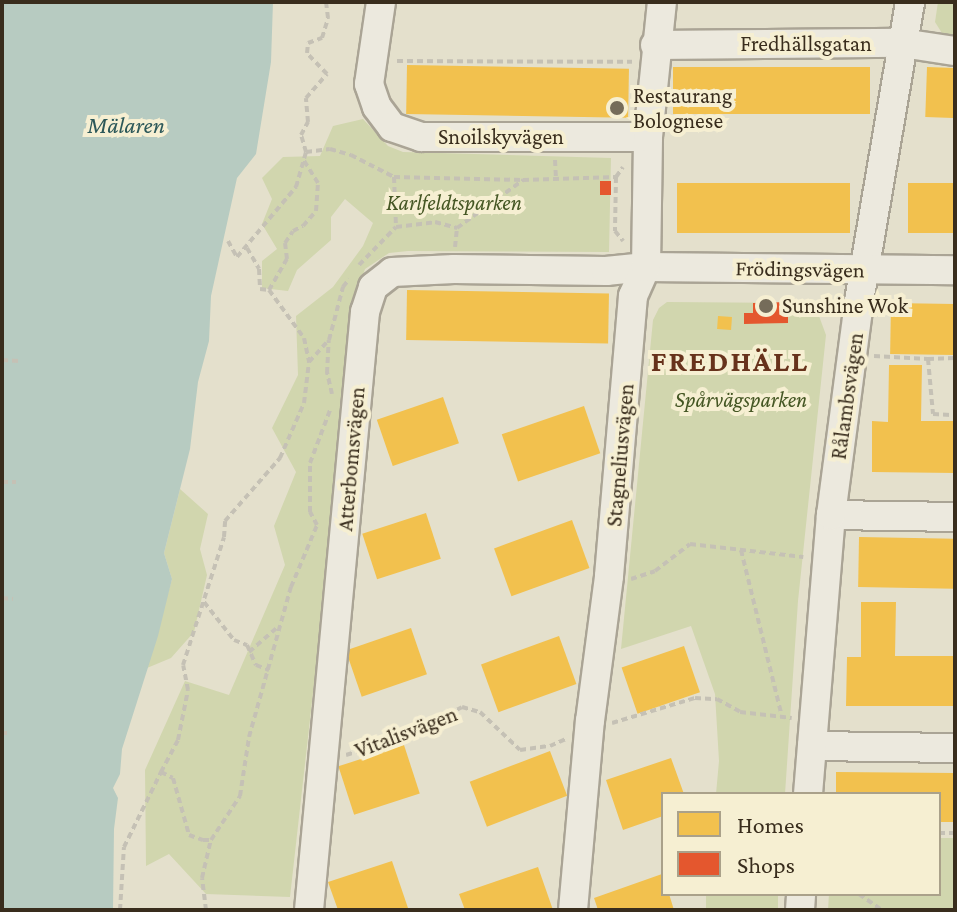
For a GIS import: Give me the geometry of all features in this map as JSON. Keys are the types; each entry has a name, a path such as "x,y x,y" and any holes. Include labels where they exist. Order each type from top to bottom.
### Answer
{"street":[{"name":"Snoilskyvägen","path":"381,2 369,84 377,107 392,127 421,137 648,137"},
{"name":"Stagneliusvägen","path":"573,910 590,721 609,576 633,296 646,267 648,137 662,2"},
{"name":"Rålambsvägen","path":"808,792 831,515 864,270 910,2"},
{"name":"Fredhällsgatan","path":"655,53 902,43 955,51"},
{"name":"Frödingsvägen","path":"646,267 955,270"},
{"name":"Atterbomsvägen","path":"309,910 364,327 373,287 392,272 606,271 646,267"},
{"path":"831,515 955,517"},
{"path":"812,746 955,748"}],"path":[{"path":"228,241 237,257 296,187 306,152 301,135 308,122 306,98 327,74 307,53 308,43 322,38 328,18 326,2"},
{"path":"370,61 655,53"},
{"path":"306,152 330,149 351,155 394,177 523,180 616,177 648,137"},
{"path":"269,290 287,259 285,243 293,231 303,226 316,211 318,183 303,159"},
{"path":"556,170 556,178"},
{"path":"394,177 396,227 435,222 457,228"},
{"path":"455,248 457,228 523,180"},
{"path":"120,910 124,847 144,802 178,740 188,690 183,665 224,537 225,521 280,458 304,403 309,362 304,338 269,290 260,289 259,269 247,248"},
{"path":"309,362 329,340"},
{"path":"874,356 955,358"},
{"path":"928,359 933,414 955,415"},
{"path":"2,360 19,361"},
{"path":"329,379 331,387"},
{"path":"206,910 202,878 211,840 240,796 249,737 291,587 317,525 310,512 310,463 334,399"},
{"path":"2,482 16,482"},
{"path":"632,579 655,571 690,544 807,557"},
{"path":"741,550 782,717"},
{"path":"2,598 13,599"},
{"path":"204,602 234,640 247,645 256,665 269,670"},
{"path":"249,652 281,625"},
{"path":"640,717 695,698 717,699 740,712 793,718"},
{"name":"Vitalisvägen","path":"343,756 404,737 462,707 480,712 520,750 550,746"},
{"path":"161,772 173,778 189,835 211,840"},
{"path":"862,896 882,910"}],"green space":[{"path":"938,2 955,2 955,38 945,38 935,22"},
{"name":"Karlfeldtsparken","path":"363,119 388,146 403,152 611,158 609,252 408,251 389,253 365,269 352,309 333,515 290,897 206,894 169,854 146,866 145,770 185,681 229,695 285,565 274,526 296,472 272,428 298,375 296,316 333,287 363,246 373,223 345,199 331,217 331,240 297,270 288,291 262,288 262,261 277,249 262,224 272,199 262,178 283,157 320,156 333,126"},
{"name":"Spårvägsparken","path":"667,302 805,303 819,316 826,335 798,601 785,792 716,792 719,761 715,694 691,626 621,649 653,320 659,308"},
{"path":"180,489 208,514 200,549 207,575 194,632 171,658 147,668 172,579 164,553"},
{"path":"941,838 955,838 955,910 828,910 829,896 941,896"},
{"path":"706,896 778,896 778,910 706,910"}],"water":[{"name":"Mälaren","path":"2,2 273,2 271,62 256,154 237,178 211,296 209,341 198,382 190,449 164,553 172,579 158,636 122,749 120,774 113,788 118,798 114,829 113,910 2,910"}],"building: Homes":[{"path":"407,65 629,69 628,118 406,114"},
{"path":"673,67 870,67 870,114 673,114"},
{"path":"927,67 955,68 953,118 925,117"},
{"path":"677,183 850,183 850,233 677,233"},
{"path":"908,183 955,183 955,233 908,233"},
{"path":"407,290 609,294 608,344 406,340"},
{"path":"891,303 955,304 954,355 890,354"},
{"path":"718,316 732,317 731,330 717,329"},
{"path":"889,365 922,365 921,421 955,421 955,473 872,472 872,421 888,422"},
{"path":"443,397 459,443 393,466 377,420"},
{"path":"584,406 600,453 518,482 502,434"},
{"path":"426,513 441,559 377,579 362,534"},
{"path":"572,520 589,568 511,596 494,548"},
{"path":"859,537 955,539 954,589 858,587"},
{"path":"861,602 896,602 895,656 955,656 955,706 846,706 847,657 861,657"},
{"path":"411,628 427,674 362,697 346,650"},
{"path":"559,636 576,684 498,712 481,664"},
{"path":"684,646 700,692 638,714 622,667"},
{"path":"404,745 420,794 354,815 338,766"},
{"path":"550,751 567,796 487,827 470,782"},
{"path":"671,758 683,792 661,792 661,817 623,830 606,780"},
{"path":"836,772 955,773 955,822 941,822 941,792 836,792"},
{"path":"392,861 408,908 338,910 328,882"},
{"path":"538,867 553,910 465,910 459,894"},
{"path":"661,874 661,896 670,896 674,910 598,910 594,898"}],"building: Shops":[{"path":"600,181 611,181 611,195 600,195"},
{"path":"788,302 788,323 744,324 744,313 753,313 753,303"}],"place":[{"name":"Restaurang Bolognese","path":"617,108"},
{"name":"Sunshine Wok","path":"766,306"}],"district":[{"name":"FREDHÄLL","path":"730,361"}]}
